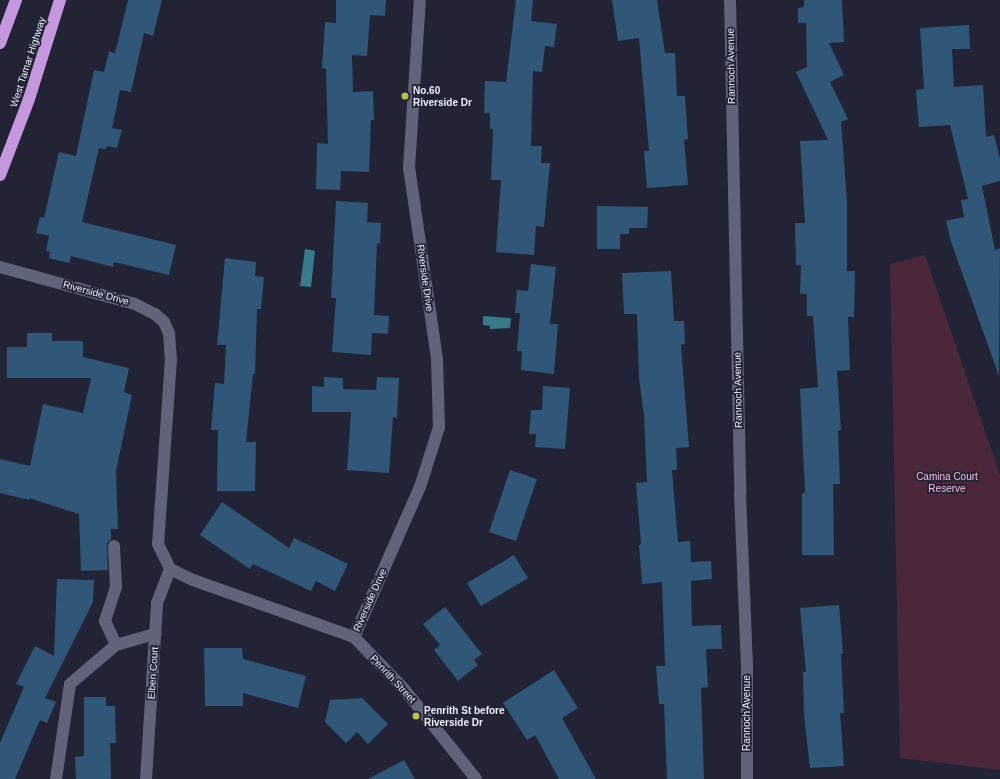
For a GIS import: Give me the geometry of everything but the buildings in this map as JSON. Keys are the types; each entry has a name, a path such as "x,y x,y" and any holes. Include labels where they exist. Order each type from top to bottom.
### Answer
{"highway":[{"path":"0,44 16,0"},
{"name":"West Tamar Highway","path":"0,175 30,100 60,0"}],"street":[{"name":"Riverside Drive","path":"0,267 140,306 156,314 164,322 169,333 171,359 158,544 170,569 193,580 354,637 420,487 439,427 437,359 409,168 420,0"},
{"name":"Rannoch Avenue","path":"730,0 740,477 747,666 747,779"},
{"path":"114,546 116,587 105,621 116,645"},
{"name":"Elben Court","path":"146,779 157,604 170,569"},
{"path":"56,779 70,684 116,645 155,634"},
{"name":"Penrith Street","path":"354,637 404,688 476,779"}],"green space":[{"name":"Camina Court Reserve","path":"925,255 1000,475 1000,770 900,758 890,264"}],"water":[{"path":"305,249 315,251 311,287 300,286"},
{"path":"483,316 511,318 510,328 490,329 490,326 483,325"}],"place":[{"name":"No.60 Riverside Dr","path":"405,96"},
{"name":"Penrith St before Riverside Dr","path":"416,716"}]}
